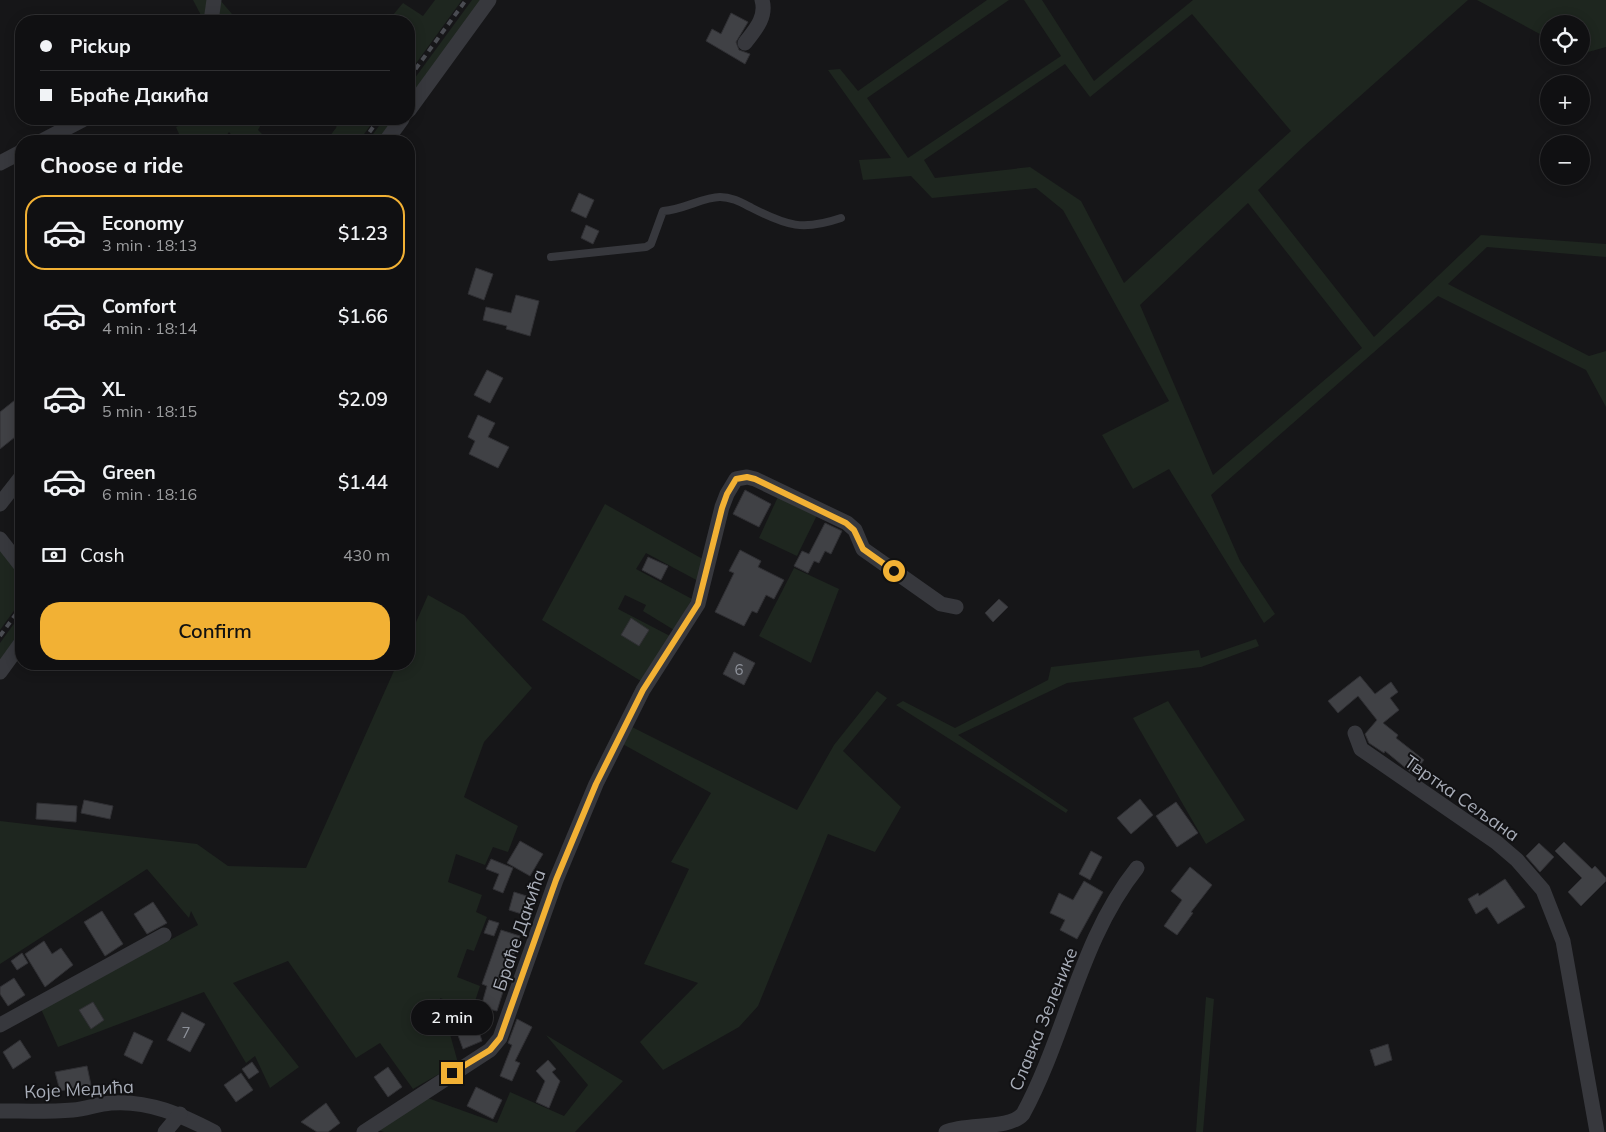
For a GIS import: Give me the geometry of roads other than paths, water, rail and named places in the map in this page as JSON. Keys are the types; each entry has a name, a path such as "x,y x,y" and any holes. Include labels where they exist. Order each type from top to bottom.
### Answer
{"street":[{"path":"415,102 489,0"},
{"path":"746,43 760,22 764,11 762,0"},
{"path":"53,135 73,125"},
{"path":"0,163 15,155"},
{"name":"Браће Дакића","path":"364,1132 490,1050 500,1038 539,925 596,784 632,708 698,604 722,508 727,494 736,479 747,477 755,479 846,523 854,530 863,549 941,604 956,607"},
{"path":"0,504 15,484"},
{"path":"0,539 15,558"},
{"path":"0,672 15,651"},
{"name":"Твртка Сељана","path":"1355,733 1361,749 1496,842 1517,860 1543,890 1563,941 1597,1132"},
{"name":"Славка Зеленике","path":"946,1132 961,1128 1013,1122 1023,1114 1101,928 1126,882 1137,868"},
{"path":"0,1024 164,935"},
{"name":"Које Медића","path":"0,1111 76,1110 112,1103 130,1103 180,1114 214,1132"},
{"path":"165,1132 180,1114"}],"lane":[{"path":"551,257 646,247 651,244 663,211 720,197 742,202 785,224 802,227 820,225 841,218"}],"railway":[{"path":"415,70 466,0"},
{"path":"367,135 375,125"},
{"path":"0,636 15,615"}]}
